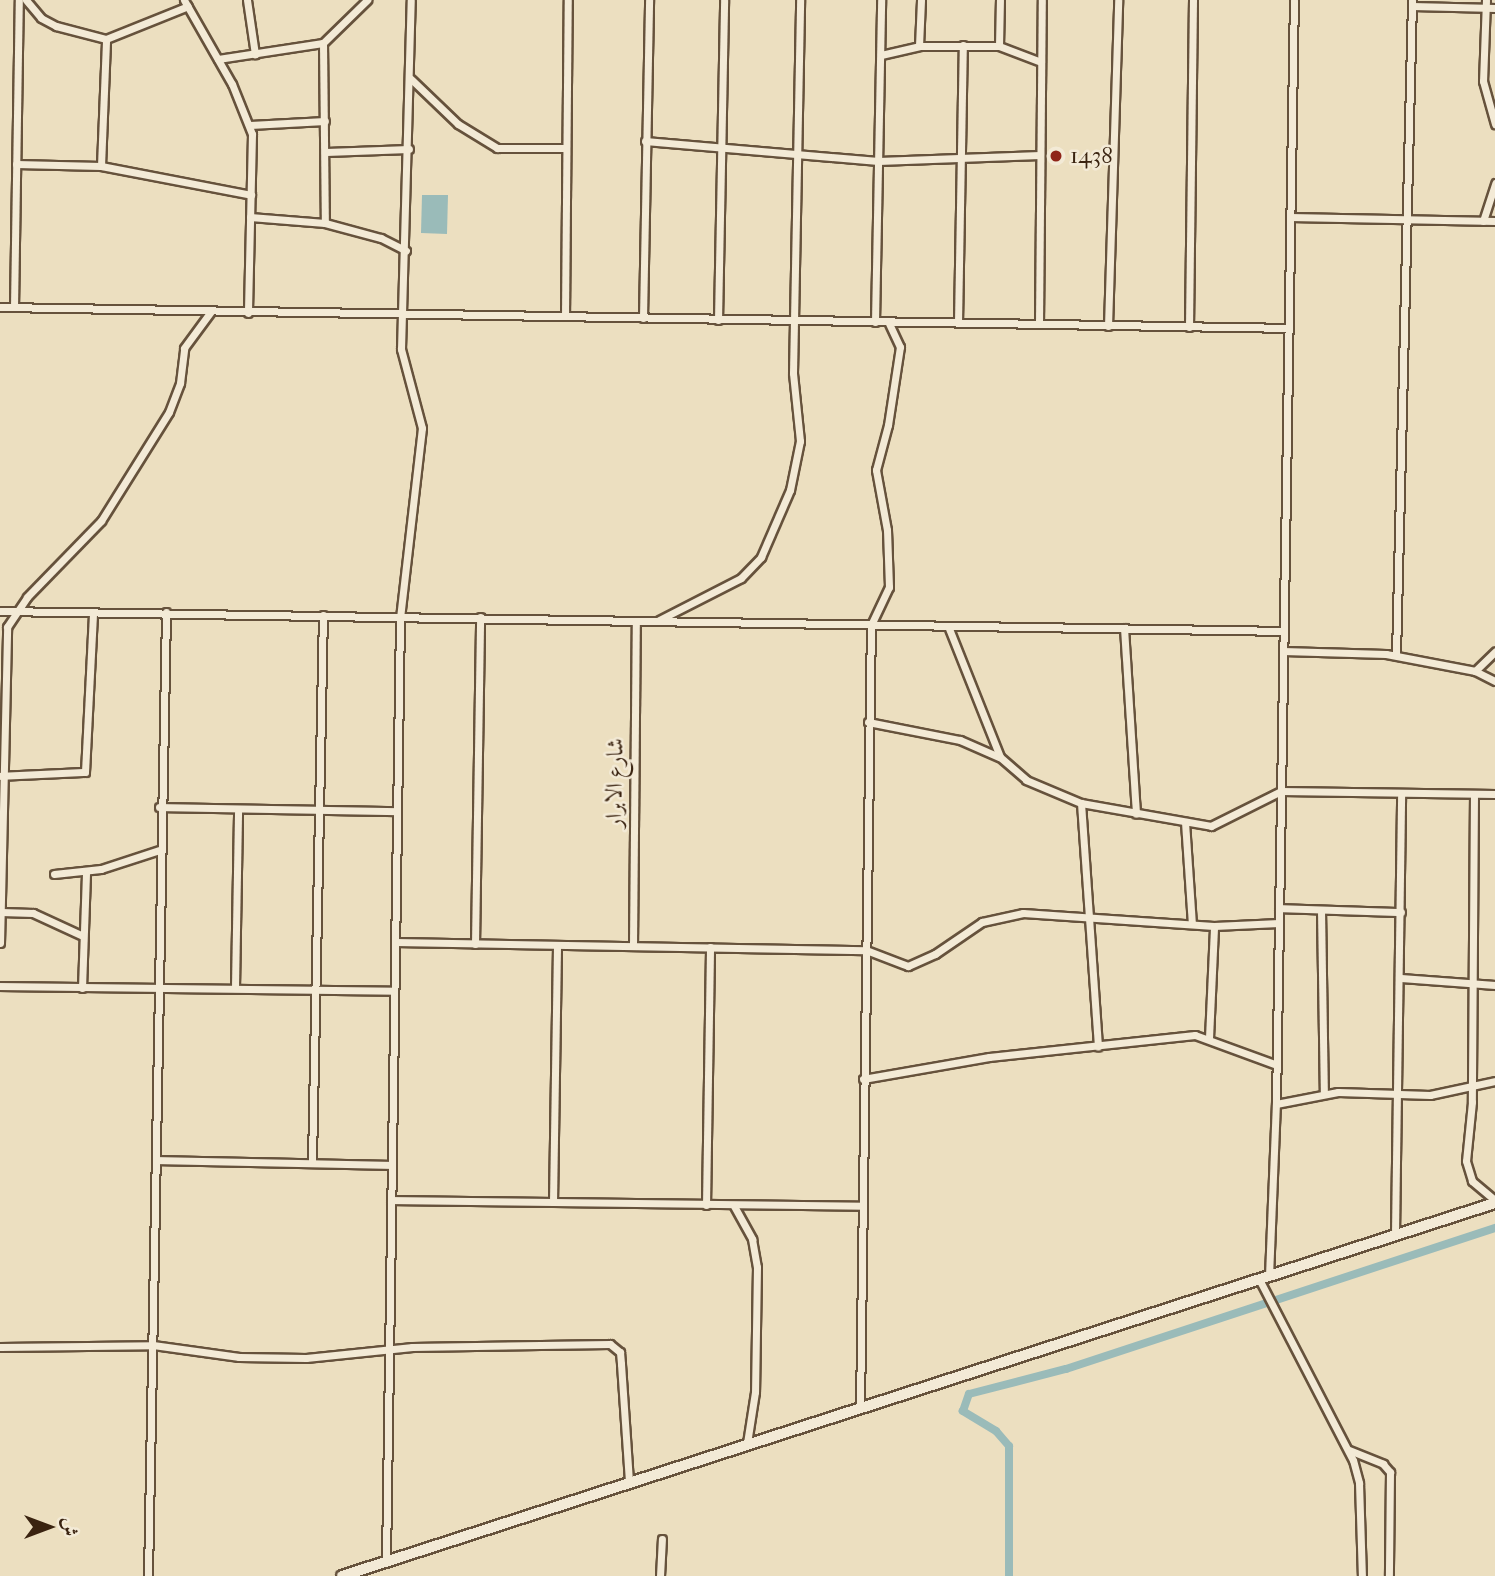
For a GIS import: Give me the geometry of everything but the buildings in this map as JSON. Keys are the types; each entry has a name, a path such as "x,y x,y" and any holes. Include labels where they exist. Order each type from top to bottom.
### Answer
{"street":[{"path":"14,307 19,0"},
{"path":"26,0 41,18 56,26 106,39 186,3 218,59 250,125 248,313"},
{"path":"247,0 255,54"},
{"path":"218,59 323,43 367,0"},
{"path":"386,1562 400,618 422,428 404,374 401,349 405,314 411,0"},
{"path":"565,316 564,148 568,0"},
{"path":"643,318 649,0"},
{"path":"718,320 724,0"},
{"path":"655,621 677,614 741,578 761,557 776,530 800,441 794,321 795,155 800,0"},
{"path":"875,322 881,0"},
{"path":"919,46 921,0"},
{"path":"999,46 1000,0"},
{"path":"1039,323 1042,0"},
{"path":"1108,326 1118,0"},
{"path":"1189,327 1193,0"},
{"path":"1294,0 1277,1065 1264,1277 1273,1310 1349,1450 1359,1483 1362,1576"},
{"path":"1486,0 1483,81 1495,124"},
{"path":"1396,655 1412,3 1495,8"},
{"path":"101,166 106,39"},
{"path":"323,43 325,223"},
{"path":"958,323 962,45"},
{"path":"881,55 919,46 999,46 1041,62"},
{"path":"411,79 458,124 497,148 564,148"},
{"path":"250,125 325,121"},
{"path":"645,141 878,161 1040,155"},
{"path":"326,152 409,149"},
{"path":"16,164 101,166 251,195"},
{"path":"1483,221 1495,183"},
{"path":"250,217 325,223 381,238 406,251"},
{"path":"1290,217 1495,221"},
{"path":"0,307 1288,328"},
{"path":"0,943 1,776 6,636 16,611 101,521 169,412 180,383 184,348 212,310"},
{"path":"860,1408 860,1206 871,625 889,587 887,530 876,470 888,425 900,346 889,323"},
{"path":"0,611 1283,631"},
{"path":"1,776 85,772 93,612"},
{"path":"148,1576 157,1160 159,807 166,612"},
{"path":"312,1161 316,811 323,615"},
{"path":"475,944 480,617"},
{"name":"شارع الابرار","path":"632,946 636,621"},
{"path":"948,626 1000,757"},
{"path":"1124,628 1136,814"},
{"path":"1283,651 1396,655 1475,671 1495,681"},
{"path":"1475,671 1495,652"},
{"path":"868,722 960,740 1000,757 1026,780 1081,803 1211,827 1281,790 1495,794"},
{"path":"1395,1234 1394,1093 1401,978 1401,793"},
{"path":"341,1576 1495,1202 1468,1171 1475,985 1474,794"},
{"path":"1081,803 1085,917 1098,1046"},
{"path":"159,807 397,811"},
{"path":"234,987 237,810"},
{"path":"1185,822 1192,925"},
{"path":"54,874 86,872 159,850"},
{"path":"82,988 86,872"},
{"path":"1279,908 1401,912"},
{"path":"1321,910 1324,1094"},
{"path":"1,912 33,913 83,936"},
{"path":"395,942 866,950 908,966 999,916 1085,917 1214,926 1279,923"},
{"path":"1209,1038 1214,926"},
{"path":"553,1202 556,945"},
{"path":"706,1205 710,947"},
{"path":"1401,978 1495,985"},
{"path":"0,986 393,991"},
{"path":"863,1079 989,1057 1195,1035 1277,1065"},
{"path":"1276,1104 1324,1094 1430,1095 1495,1081"},
{"path":"157,1160 312,1161 391,1165"},
{"path":"391,1200 860,1206"},
{"path":"734,1206 751,1239 757,1267 755,1392 747,1443"},
{"path":"0,1348 153,1345 240,1357 575,1342 615,1347 621,1364 629,1482"},
{"path":"1349,1450 1383,1464 1390,1472 1389,1576"},
{"path":"660,1576 662,1539"}],"water":[{"path":"422,195 448,195 447,234 421,233"}],"waterway":[{"path":"1009,1576 1009,1446 996,1431 963,1411 969,1394 1066,1369 1495,1228"}],"place":[{"name":"1438","path":"1056,156"}]}
